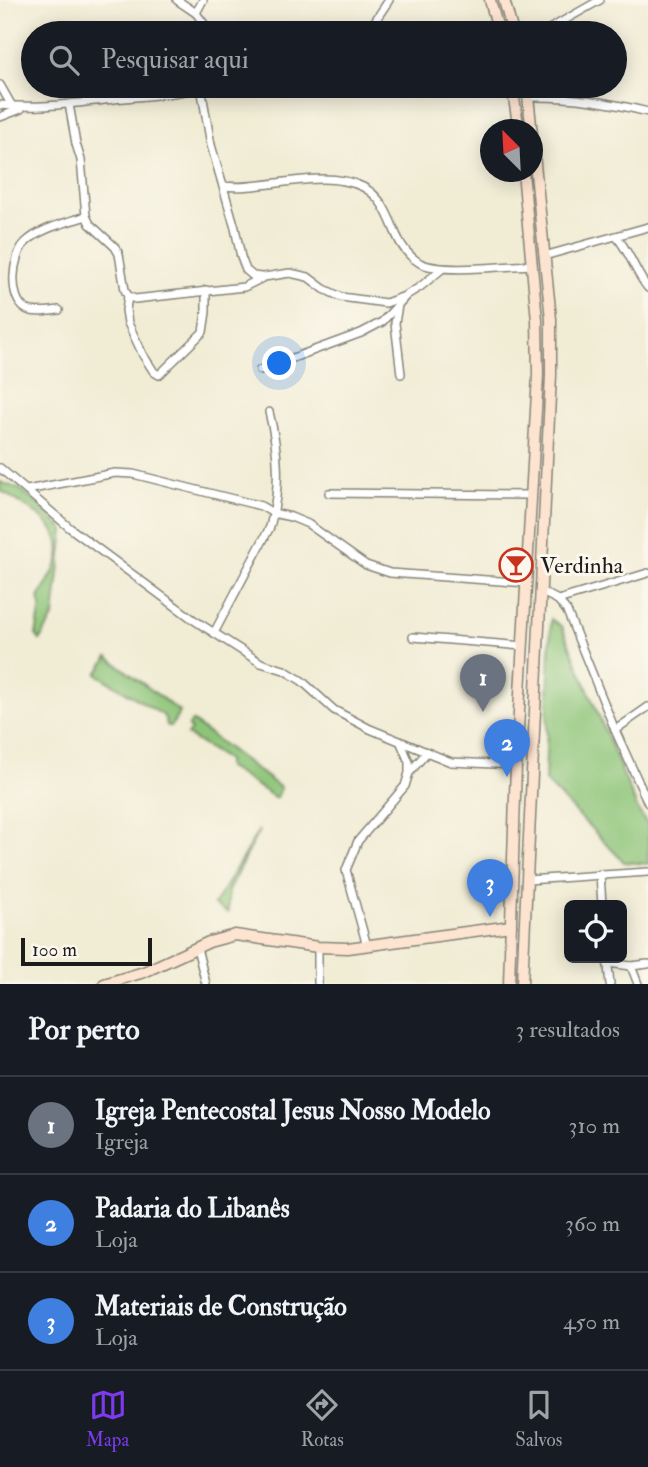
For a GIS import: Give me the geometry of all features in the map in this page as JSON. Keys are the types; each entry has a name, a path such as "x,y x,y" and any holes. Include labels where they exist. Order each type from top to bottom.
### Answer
{"street":[{"path":"177,0 196,13 202,21"},
{"path":"196,13 203,0"},
{"path":"375,21 389,0"},
{"path":"490,0 496,21"},
{"path":"504,0 510,21"},
{"path":"563,21 600,0"},
{"path":"0,85 12,106"},
{"path":"0,105 25,107 127,98"},
{"path":"205,98 211,145 243,264 253,276 299,273 333,294 386,303 420,287 442,268"},
{"path":"514,98 517,119"},
{"path":"522,984 551,361 551,319 529,98"},
{"path":"576,98 648,112"},
{"path":"69,104 81,160 86,216 89,224 115,247 128,296 126,310 133,338 154,372 159,375 202,332 206,290"},
{"path":"0,117 25,107"},
{"path":"223,186 288,181 350,183 362,187 384,206 408,255 422,264 442,268 532,265"},
{"path":"509,984 516,765 538,375 537,320 524,182"},
{"path":"59,310 29,311 22,306 17,298 14,269 17,255 26,243 42,232 86,216"},
{"path":"544,256 648,227"},
{"path":"616,236 627,249 648,288"},
{"path":"128,296 135,299 244,287 264,277"},
{"path":"260,370 361,333 382,322 405,296"},
{"path":"398,305 395,323 401,374"},
{"path":"214,633 270,527 274,513 278,456 269,412"},
{"path":"1,469 70,528 214,633 261,663 284,670 302,681 334,709 370,729 451,762 516,765"},
{"path":"27,490 115,473 133,474 261,506 291,517 308,524 366,565 390,573 527,583"},
{"path":"330,493 530,495"},
{"path":"558,600 648,573"},
{"path":"541,592 558,600 567,611 648,803"},
{"path":"413,637 523,646"},
{"path":"615,730 648,707"},
{"path":"401,742 407,756 409,773"},
{"path":"367,946 347,877 347,866 358,841 405,786 409,773 427,752"},
{"path":"527,880 648,872"},
{"path":"600,874 603,900"},
{"path":"104,984 144,972 209,942 235,936 318,947 367,946 511,926"},
{"path":"318,947 318,984"},
{"path":"197,948 206,984"},
{"path":"608,963 610,984"},
{"path":"617,963 631,966 648,964"},
{"path":"631,966 638,984"}],"green space":[{"path":"0,482 22,490 64,530 54,616 40,640 36,635 41,606 39,598 58,562 59,545 56,535 41,517 0,490"},
{"path":"551,619 562,627 638,810 648,825 648,864 624,862 545,781"},
{"path":"108,657 180,712 171,726 167,726 164,716 97,674"},
{"path":"192,721 281,788 276,798 227,767 227,760 187,735"},
{"path":"259,830 228,891 228,913 214,905"}],"place":[{"name":"Verdinha","path":"516,565"},
{"name":"Igreja Pentecostal Jesus Nosso Modelo","path":"483,712"},
{"name":"Padaria do Libanês","path":"507,777"},
{"name":"Materiais de Construção","path":"490,917"}]}
